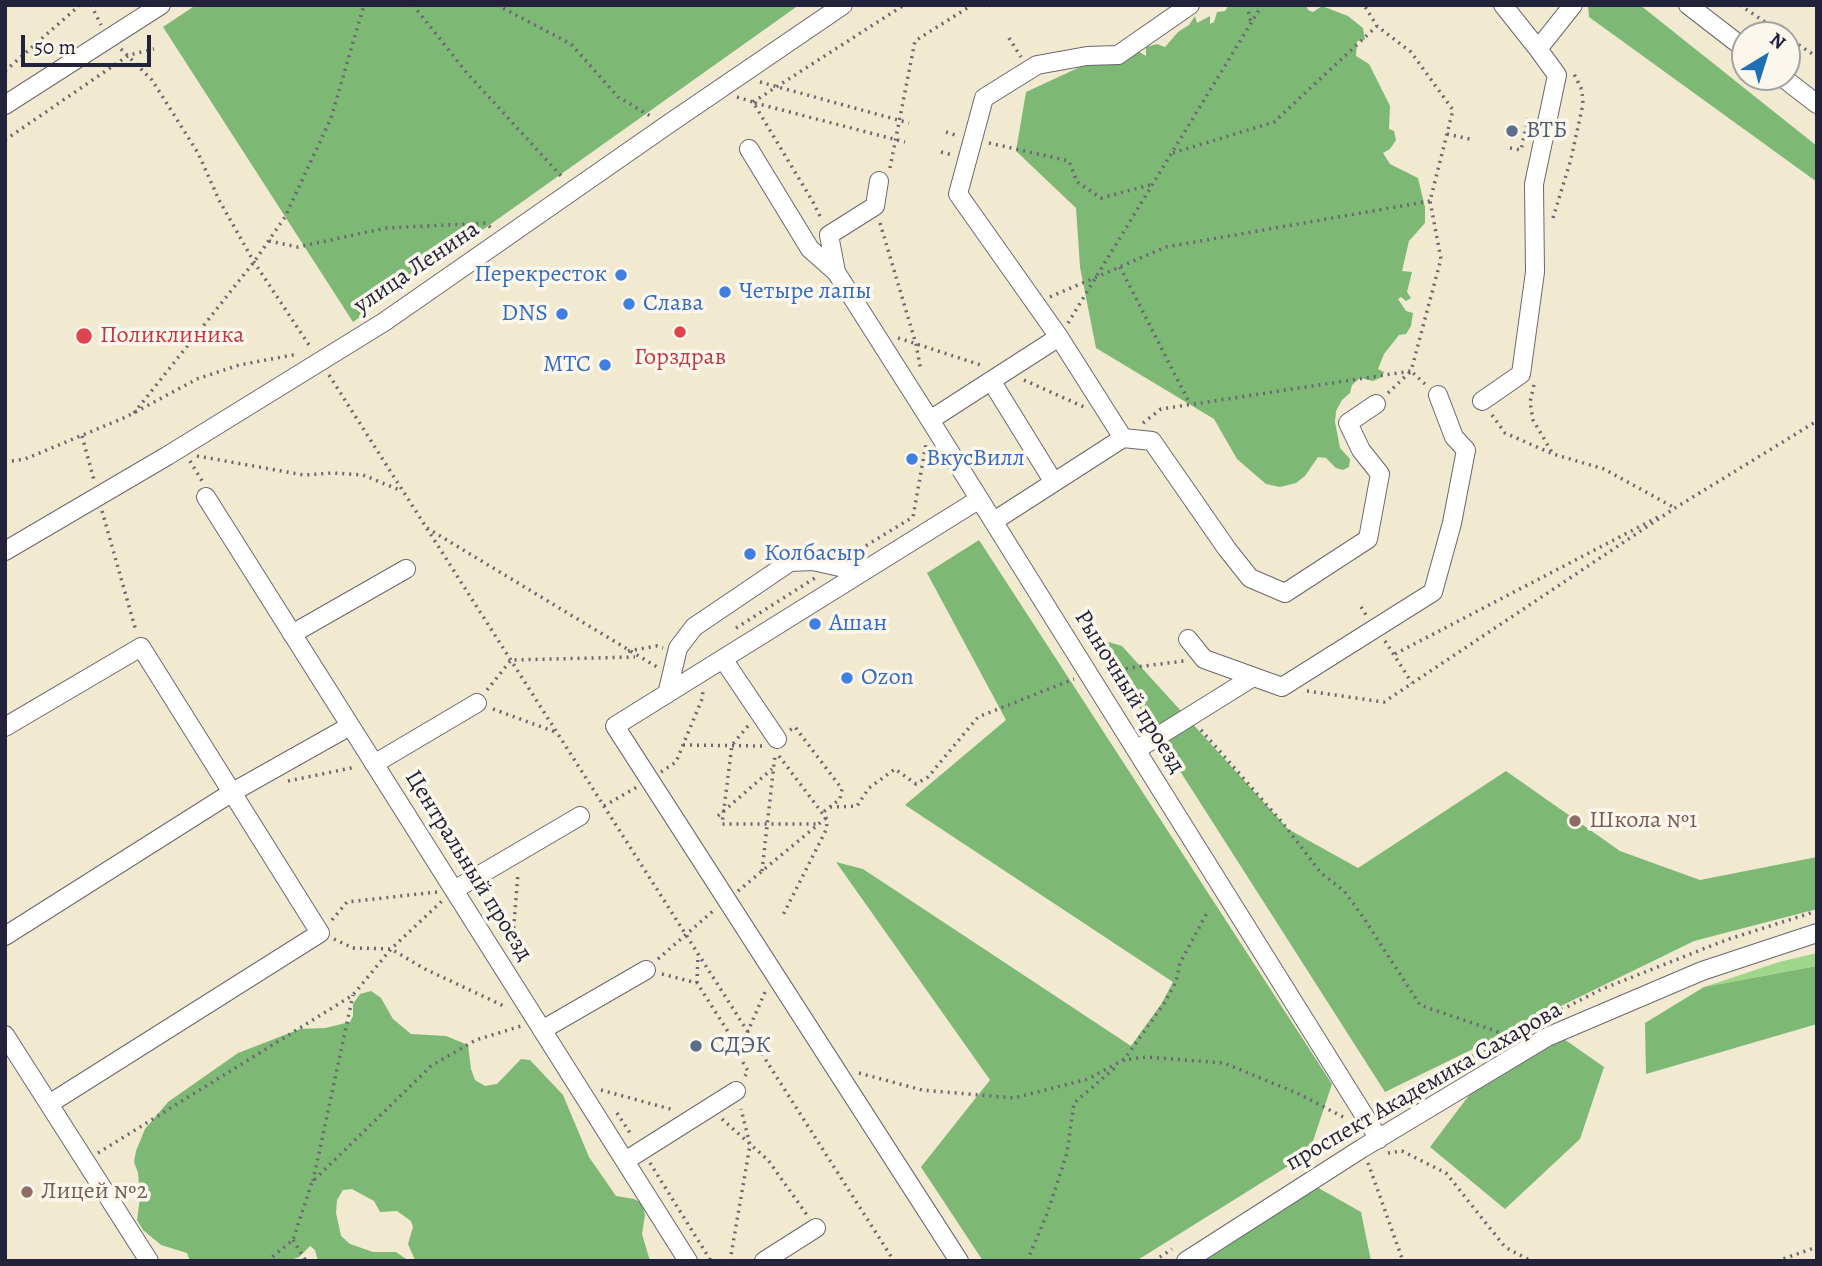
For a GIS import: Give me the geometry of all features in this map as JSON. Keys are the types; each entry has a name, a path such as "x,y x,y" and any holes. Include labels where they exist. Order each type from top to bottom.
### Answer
{"street":[{"path":"5,105 160,5"},
{"name":"улица Ленина","path":"5,551 384,322 843,5"},
{"path":"1123,438 1059,337 958,194 984,98 1037,65 1087,56 1118,55 1190,5"},
{"path":"1482,401 1521,374 1535,272 1534,184 1557,75 1503,5"},
{"path":"1538,49 1573,5"},
{"path":"1688,5 1731,38"},
{"path":"1800,91 1817,104"},
{"path":"749,149 810,249 836,272"},
{"path":"836,272 829,235 875,206 883,180"},
{"name":"Рыночный проезд","path":"836,272 1379,1139"},
{"path":"930,420 1059,337"},
{"path":"992,382 1053,481"},
{"path":"1188,639 1204,659 1282,687 1433,592 1452,523 1465,450 1454,438 1438,395"},
{"path":"994,521 1123,438 1152,441 1250,578 1285,593 1368,539 1381,474 1361,450 1348,423 1376,404"},
{"name":"Центральный проезд","path":"206,497 688,1261"},
{"path":"959,1261 615,726 978,500"},
{"path":"667,694 678,648 694,627 790,562 813,561 862,572"},
{"path":"292,634 406,569"},
{"path":"5,727 141,647 320,933 49,1104"},
{"path":"723,659 759,713 776,746"},
{"path":"1136,750 1254,677"},
{"path":"374,764 477,703"},
{"path":"5,936 231,793 350,726"},
{"path":"454,890 580,816"},
{"name":"проспект Академика Сахарова","path":"1186,1261 1363,1153 1379,1139 1548,1037 1702,971 1817,933"},
{"path":"540,1025 646,970"},
{"path":"5,1035 149,1261"},
{"path":"625,1161 736,1091"},
{"path":"764,1261 816,1228"}],"path":[{"path":"5,71 80,5"},
{"path":"5,462 25,459 82,436 134,413 197,379 239,365 314,352 254,262 219,200 198,153 152,80 129,55 107,38 90,5"},
{"path":"134,413 254,262 285,217 331,118 364,5"},
{"path":"413,5 466,72 573,190"},
{"path":"498,5 571,44 618,97 640,111"},
{"path":"752,102 904,5"},
{"path":"883,180 897,140 915,41 972,5"},
{"path":"1247,5 1251,23"},
{"path":"1059,337 1262,5"},
{"path":"1123,438 1161,409 1411,371 1441,258 1430,201 1453,110 1411,52 1377,26 1364,5"},
{"path":"1740,5 1763,21"},
{"path":"1171,154 1274,122 1377,26"},
{"path":"1801,46 1817,57"},
{"path":"5,140 129,55 154,49"},
{"path":"1553,222 1583,104 1582,90 1573,72"},
{"path":"738,76 909,122"},
{"path":"718,90 752,102 905,142"},
{"path":"752,102 813,202 829,235"},
{"path":"1510,148 1521,150 1530,111"},
{"path":"1447,134 1474,140"},
{"path":"973,140 1069,161 1077,182 1101,198 1152,184"},
{"path":"1036,303 1166,247 1430,201"},
{"path":"879,218 916,344 923,382"},
{"path":"269,241 298,247 386,228 486,223 501,240"},
{"path":"1120,267 1190,404"},
{"path":"320,361 894,1261"},
{"path":"1535,384 1530,402 1533,420 1553,454"},
{"path":"1482,401 1505,433 1553,454 1604,469 1675,508"},
{"path":"1282,687 1384,702 1675,508 1817,421"},
{"path":"82,436 141,647"},
{"path":"185,454 304,475 363,475 403,491"},
{"path":"1395,654 1675,508"},
{"path":"425,526 654,667 673,668"},
{"path":"1361,607 1412,683"},
{"path":"511,660 638,657"},
{"path":"830,807 857,806 869,788 895,769 916,785 928,777 978,717 1088,673 1204,659"},
{"path":"511,660 477,703 558,733"},
{"path":"604,806 676,762 702,699 704,671"},
{"path":"759,713 732,745 722,824 818,824"},
{"path":"1189,716 1282,822 1321,873 1344,891 1420,1005 1510,1036"},
{"path":"762,871 776,746 795,727 842,789 840,799 822,813"},
{"path":"683,745 776,746"},
{"path":"776,746 822,813 827,828 782,917"},
{"path":"283,782 374,764"},
{"path":"718,816 774,767"},
{"path":"512,955 519,851"},
{"path":"454,890 347,902 320,933 353,948 391,950 540,1025"},
{"path":"85,1161 353,995 391,950 454,890"},
{"path":"1027,1261 1047,1214 1067,1153 1074,1104 1123,1060 1163,1005 1176,982 1180,963 1208,911"},
{"path":"698,954 697,983 741,1052"},
{"path":"646,970 697,983"},
{"path":"730,1261 750,1144 736,1091 748,1071 738,1054 773,972"},
{"path":"267,1261 293,1240 312,1182 353,995"},
{"path":"312,1182 431,1066 476,1040 540,1025"},
{"path":"834,1067 922,1090 1014,1098 1088,1079 1123,1060 1146,1056 1224,1063 1299,1094 1355,1123"},
{"path":"576,1083 682,1112"},
{"path":"602,1090 609,1100"},
{"path":"710,1107 768,1160 816,1228"},
{"path":"615,1110 711,1261"},
{"path":"1403,1261 1363,1153 1402,1152 1446,1173 1505,1247 1531,1261"},
{"path":"293,1240 306,1261"},
{"path":"1777,1261 1817,1247"}],"green space":[{"path":"196,5 799,5 353,322 163,27"},
{"path":"1229,5 1306,5 1308,10 1313,12 1322,6 1348,16 1363,28 1365,40 1357,41 1356,56 1369,64 1390,106 1389,129 1394,131 1396,140 1390,149 1383,153 1390,164 1418,178 1425,207 1425,223 1409,241 1402,271 1412,272 1407,292 1411,298 1406,301 1401,297 1398,299 1406,311 1413,313 1411,326 1406,334 1399,335 1384,354 1378,369 1384,372 1382,377 1373,381 1360,378 1352,385 1350,393 1336,411 1335,422 1340,448 1350,459 1349,467 1343,470 1336,468 1326,458 1318,457 1305,476 1296,483 1280,487 1266,484 1237,459 1214,419 1096,348 1080,267 1076,208 1016,151 1026,92 1080,67 1138,51 1146,56 1146,47 1157,44 1165,47 1195,16 1197,23 1210,16 1210,24 1214,22 1217,12 1225,11"},
{"path":"1588,5 1640,5 1731,77 1731,91 1748,91 1817,146 1817,182 1589,17"},
{"path":"979,540 1332,1084 1309,1153 1136,1261 983,1261 921,1167 990,1080 836,862 863,869 1131,1046 1162,1003 1173,982 905,805 1006,720 927,573"},
{"path":"1095,638 1122,646 1288,829 1358,868 1506,771 1620,851 1700,880 1817,857 1817,909 1694,941 1385,1092"},
{"path":"1817,953 1817,966 1704,987 1779,962"},
{"path":"1817,966 1817,1024 1646,1074 1645,1023 1704,987"},
{"path":"371,991 381,998 393,1019 411,1034 446,1036 468,1045 475,1080 485,1086 497,1084 521,1059 530,1060 563,1095 589,1157 616,1196 642,1203 645,1215 642,1234 650,1261 418,1261 408,1244 413,1227 411,1221 397,1211 380,1212 374,1201 352,1189 343,1190 337,1200 336,1213 341,1236 350,1244 373,1252 396,1252 409,1261 318,1261 315,1250 310,1246 299,1257 289,1261 190,1261 187,1253 161,1245 143,1230 137,1220 140,1197 134,1162 136,1151 145,1129 168,1102 238,1053 300,1029 325,1028 350,1022 353,1004 360,994"},
{"path":"1561,1037 1604,1067 1580,1139 1505,1209 1430,1147 1486,1073"},
{"path":"1315,1186 1361,1212 1371,1261 1197,1261"}],"place":[{"name":"ВТБ","path":"1512,131"},
{"name":"Перекресток","path":"621,275"},
{"name":"Четыре лапы","path":"725,292"},
{"name":"Слава","path":"629,304"},
{"name":"DNS","path":"562,314"},
{"name":"Горздрав","path":"680,332"},
{"name":"Поликлиника","path":"84,336"},
{"name":"МТС","path":"605,365"},
{"name":"ВкусВилл","path":"912,459"},
{"name":"Колбасыр","path":"750,554"},
{"name":"Ашан","path":"815,624"},
{"name":"Ozon","path":"847,678"},
{"name":"Школа №1","path":"1575,821"},
{"name":"СДЭК","path":"696,1046"},
{"name":"Лицей №2","path":"27,1192"}]}
